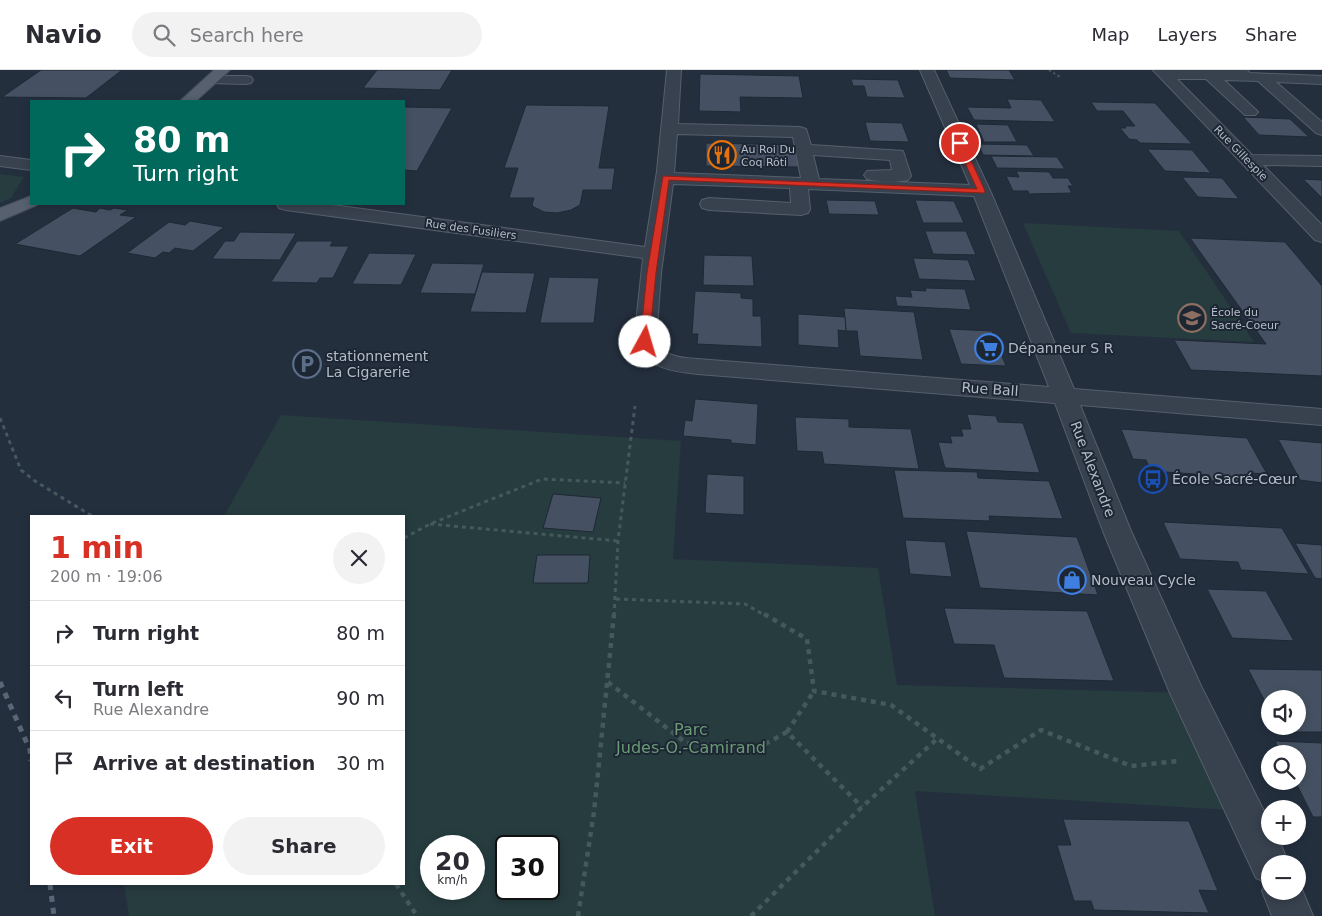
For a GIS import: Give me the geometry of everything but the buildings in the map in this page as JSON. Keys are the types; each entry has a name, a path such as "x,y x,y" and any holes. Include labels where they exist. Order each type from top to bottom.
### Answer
{"main road":[{"path":"188,100 218,75"},
{"path":"0,215 30,201"}],"street":[{"path":"655,254 666,178 669,129 667,90 674,70"},
{"name":"Rue Alexandre","path":"927,70 981,191 1117,531 1187,693 1266,855"},
{"path":"1162,72 1210,75 1242,73 1322,80"},
{"name":"Rue Gillespie","path":"1162,72 1322,236"},
{"path":"218,75 246,80"},
{"path":"1210,75 1250,112"},
{"path":"1261,76 1322,130"},
{"path":"669,129 800,132 805,150 805,184 801,209 709,204"},
{"path":"805,150 897,155 902,176 833,172"},
{"path":"0,160 30,165"},
{"path":"1247,160 1322,161"},
{"path":"666,178 981,191"},
{"name":"Rue des Fusiliers","path":"299,205 417,214 655,254"},
{"name":"Rue Ball","path":"655,254 645,342 649,352 675,364 1322,417"},
{"path":"1286,900 1293,916"}],"path":[{"path":"1049,70 1060,77"},
{"path":"578,916 594,812 616,600 618,541 635,406"},
{"path":"0,418 21,470 35,481 90,515"},
{"path":"405,537 430,524 542,479 625,482"},
{"path":"430,524 618,541"},
{"path":"608,682 686,743 754,750 786,732 814,691 807,639 745,604 616,600"},
{"path":"814,691 892,705 980,769 1041,730 1131,766 1219,758"},
{"path":"786,732 862,807"},
{"path":"751,916 862,807 938,738"},
{"path":"397,885 417,916"}],"green space":[{"path":"0,174 24,177 11,198 0,203"},
{"path":"1023,223 1179,231 1254,342 1071,333"},
{"name":"Parc Judes-O.-Camirand","path":"281,415 681,441 673,559 878,568 897,685 1187,693 1246,811 915,791 935,916 129,916 124,885 405,885 405,515 225,515"}],"railway":[{"path":"0,682 30,750"},
{"path":"50,885 54,916"}],"place":[{"name":"Au Roi Du Coq Rôti","path":"722,155"},
{"name":"École du Sacré-Coeur","path":"1192,318"},
{"name":"Dépanneur S R","path":"989,348"},
{"name":"stationnement La Cigarerie","path":"307,364"},
{"name":"École Sacré-Cœur","path":"1153,479"},
{"name":"Nouveau Cycle","path":"1072,580"}],"route":[{"path":"645,342 651,273 666,178 981,191 960,143"}]}
